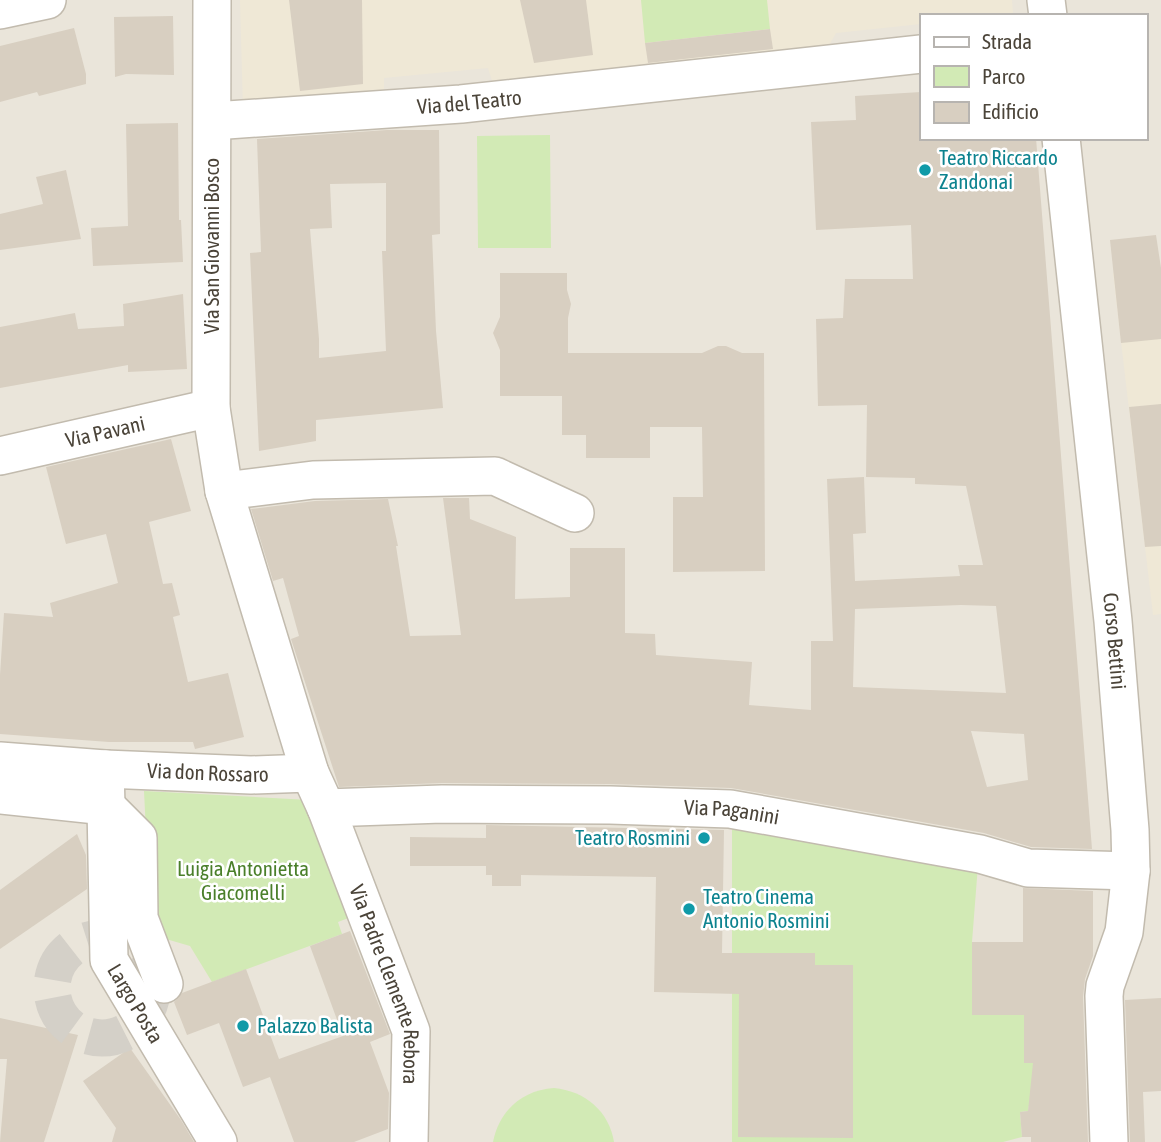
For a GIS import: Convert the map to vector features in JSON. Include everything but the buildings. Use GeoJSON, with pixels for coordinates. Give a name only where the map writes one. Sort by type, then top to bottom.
{"type":"FeatureCollection","features":[{"type":"Feature","properties":{"kind":"street"},"geometry":{"type":"LineString","coordinates":[[0,10],[47,0]]}},
{"type":"Feature","properties":{"kind":"street","name":"Via San Giovanni Bosco"},"geometry":{"type":"LineString","coordinates":[[212,0],[211,408],[224,491],[310,773],[331,821]]}},
{"type":"Feature","properties":{"kind":"street","name":"Via del Teatro"},"geometry":{"type":"LineString","coordinates":[[213,121],[461,104],[920,54]]}},
{"type":"Feature","properties":{"kind":"street","name":"Corso Bettini"},"geometry":{"type":"LineString","coordinates":[[1061,140],[1113,621],[1131,871],[1124,932],[1104,996],[1108,1142]]}},
{"type":"Feature","properties":{"kind":"street","name":"Via Pavani"},"geometry":{"type":"LineString","coordinates":[[0,456],[211,408]]}},
{"type":"Feature","properties":{"kind":"street"},"geometry":{"type":"LineString","coordinates":[[224,491],[313,480],[495,476],[575,513]]}},
{"type":"Feature","properties":{"kind":"street","name":"Via don Rossaro"},"geometry":{"type":"LineString","coordinates":[[0,761],[105,769],[251,775],[310,773]]}},
{"type":"Feature","properties":{"kind":"street","name":"Largo Posta"},"geometry":{"type":"LineString","coordinates":[[105,769],[109,961],[218,1142]]}},
{"type":"Feature","properties":{"kind":"street"},"geometry":{"type":"LineString","coordinates":[[0,795],[106,806],[138,838],[139,918],[164,984]]}},
{"type":"Feature","properties":{"kind":"street","name":"Via Paganini"},"geometry":{"type":"LineString","coordinates":[[331,821],[442,804],[730,809],[980,854],[1028,868],[1131,871]]}},
{"type":"Feature","properties":{"kind":"street","name":"Via Padre Clemente Rebora"},"geometry":{"type":"LineString","coordinates":[[331,821],[411,1031],[409,1142]]}},
{"type":"Feature","properties":{"kind":"shaded area"},"geometry":{"type":"Polygon","coordinates":[[[0,0],[1161,0],[1161,1142],[0,1142],[0,0]]]}},
{"type":"Feature","properties":{"kind":"shaded area"},"geometry":{"type":"Polygon","coordinates":[[[240,0],[1012,0],[1013,14],[920,14],[920,24],[836,33],[828,47],[494,87],[488,68],[384,78],[384,97],[243,110],[240,0]]]}},
{"type":"Feature","properties":{"kind":"shaded area"},"geometry":{"type":"Polygon","coordinates":[[[1161,268],[1161,614],[1153,615],[1113,273],[1161,268]]]}},
{"type":"Feature","properties":{"kind":"green space"},"geometry":{"type":"Polygon","coordinates":[[[641,0],[767,0],[770,29],[645,43],[641,0]]]}},
{"type":"Feature","properties":{"kind":"green space"},"geometry":{"type":"Polygon","coordinates":[[[550,135],[551,248],[478,248],[477,136],[550,135]]]}},
{"type":"Feature","properties":{"kind":"green space","name":"Luigia Antonietta Giacomelli"},"geometry":{"type":"Polygon","coordinates":[[[144,791],[309,800],[351,917],[338,922],[342,934],[212,982],[190,946],[166,939],[150,914],[144,791]]]}},
{"type":"Feature","properties":{"kind":"green space"},"geometry":{"type":"Polygon","coordinates":[[[732,825],[978,865],[972,942],[972,1015],[1024,1015],[1024,1062],[1036,1063],[1028,1111],[1020,1112],[1022,1137],[1003,1142],[732,1142],[732,825]]]}},
{"type":"Feature","properties":{"kind":"green space"},"geometry":{"type":"Polygon","coordinates":[[[554,1088],[576,1093],[594,1104],[607,1121],[614,1142],[493,1142],[501,1121],[514,1104],[532,1093],[554,1088]]]}},
{"type":"Feature","properties":{"kind":"tunnel"},"geometry":{"type":"LineString","coordinates":[[102,938],[121,941],[138,952],[149,969],[152,988],[149,1007],[138,1024],[121,1035],[102,1038],[83,1035],[66,1024],[55,1007],[52,988],[55,969],[66,952],[83,941],[102,938]]}},
{"type":"Feature","properties":{"kind":"place","name":"Teatro Riccardo Zandonai"},"geometry":{"type":"Point","coordinates":[925,170]}},
{"type":"Feature","properties":{"kind":"place","name":"Teatro Rosmini"},"geometry":{"type":"Point","coordinates":[704,838]}},
{"type":"Feature","properties":{"kind":"place","name":"Teatro Cinema Antonio Rosmini"},"geometry":{"type":"Point","coordinates":[689,909]}},
{"type":"Feature","properties":{"kind":"place","name":"Palazzo Balista"},"geometry":{"type":"Point","coordinates":[243,1026]}}]}
